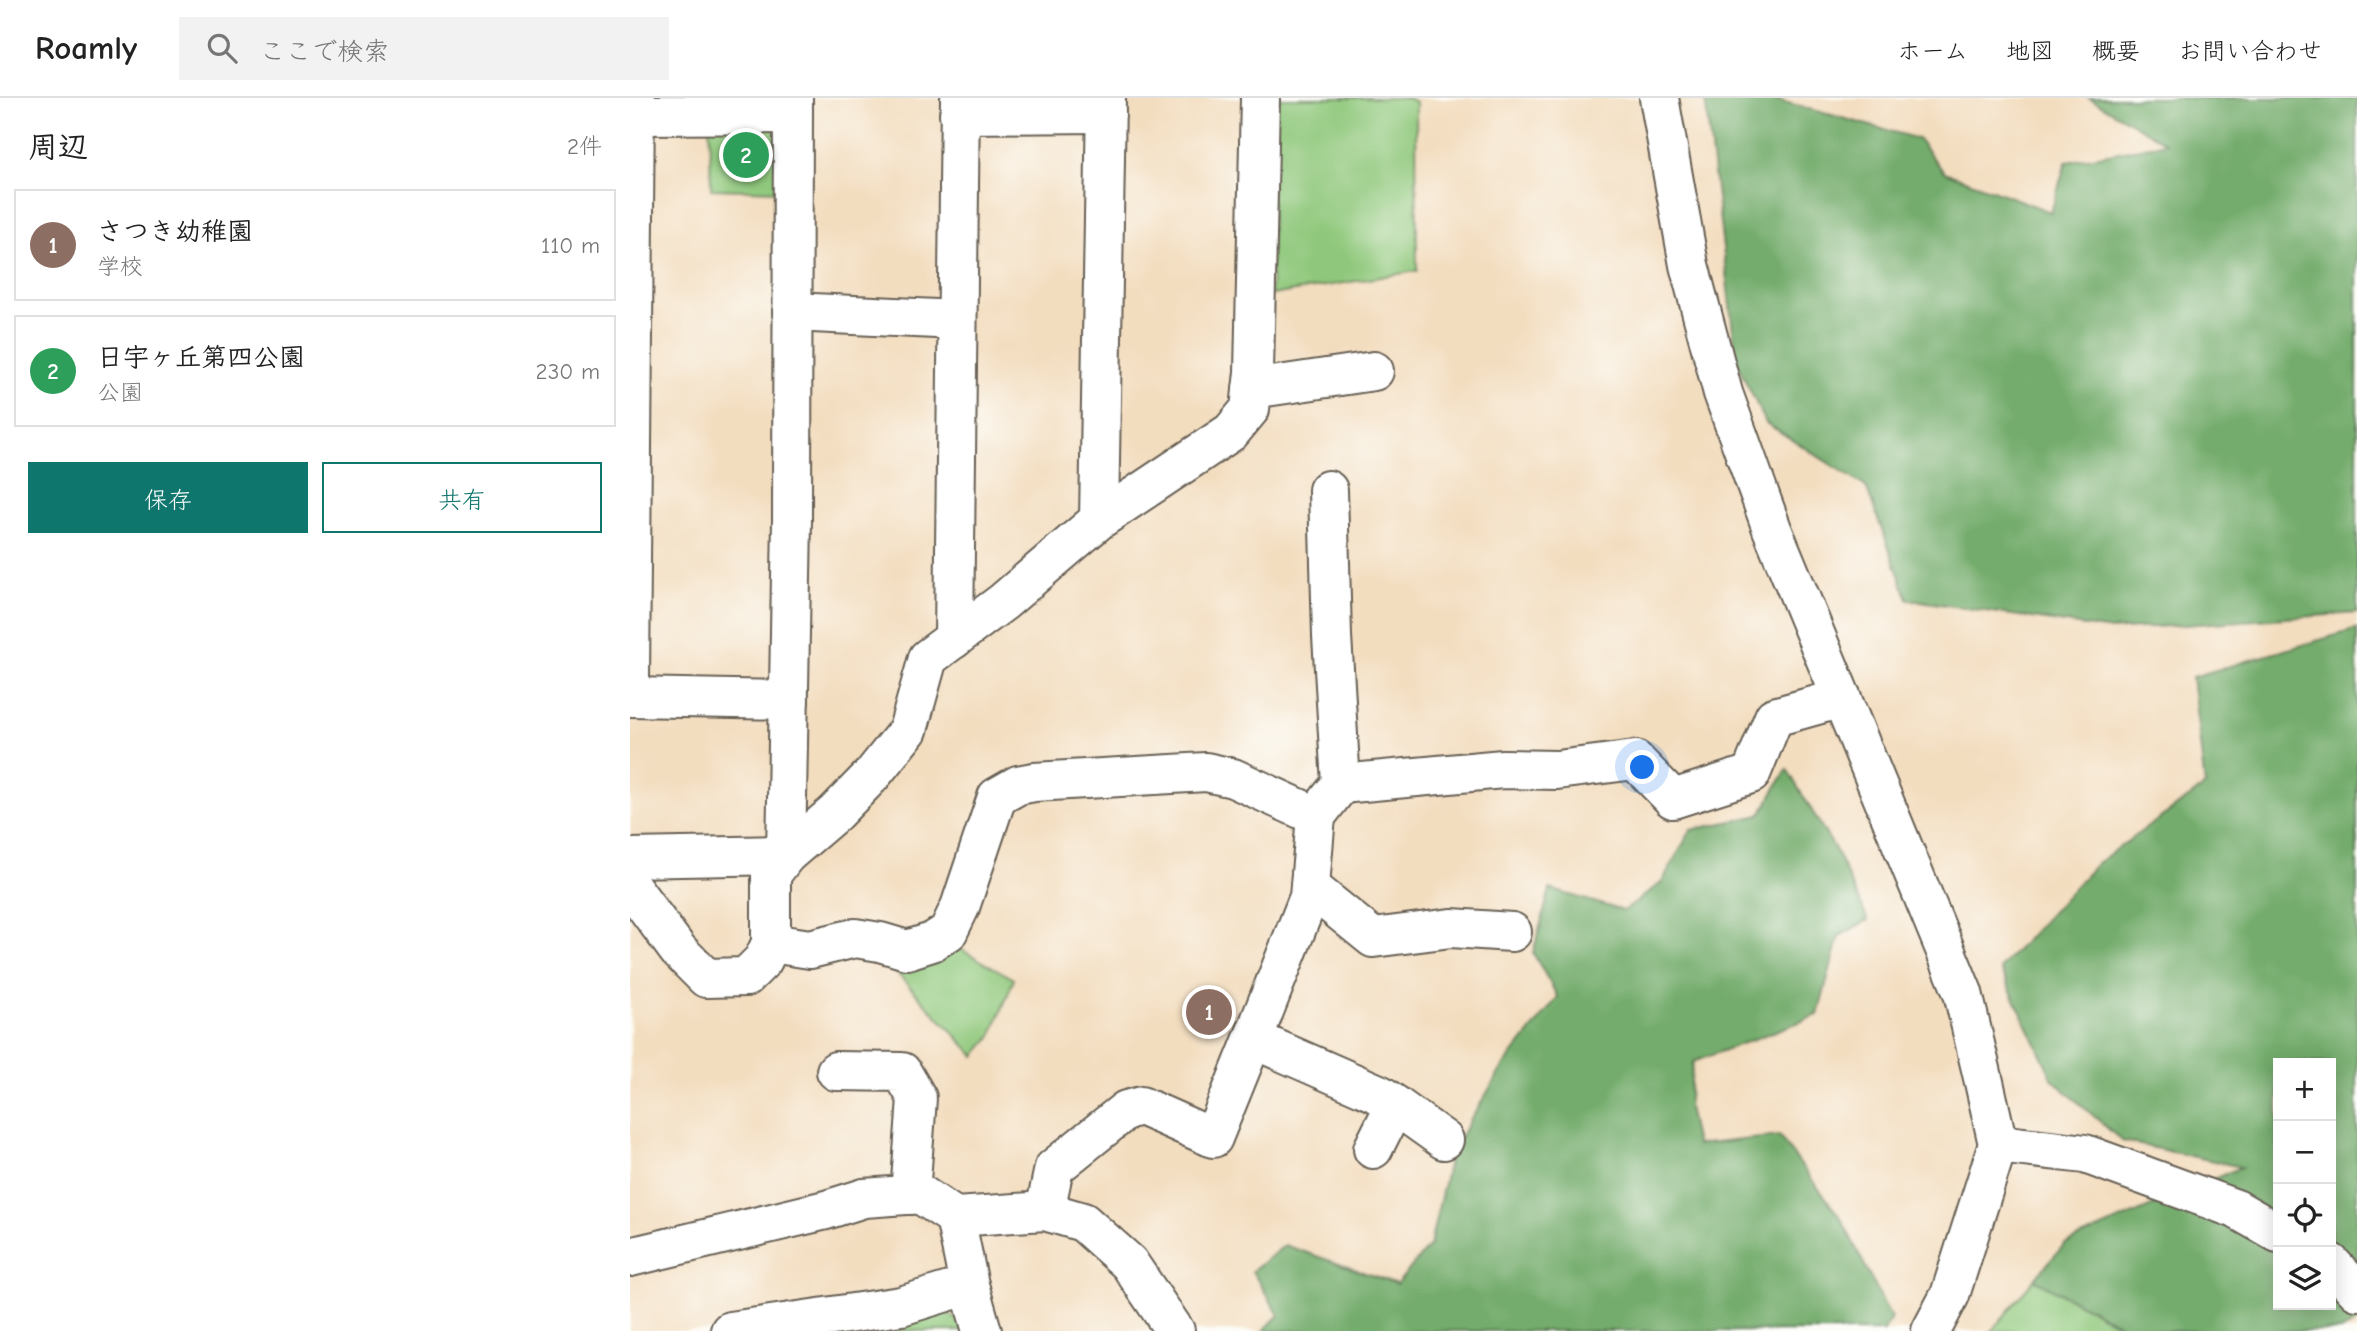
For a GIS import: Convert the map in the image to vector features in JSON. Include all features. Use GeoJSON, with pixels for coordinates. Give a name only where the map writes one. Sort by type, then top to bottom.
{"type":"FeatureCollection","features":[{"type":"Feature","properties":{"kind":"street"},"geometry":{"type":"LineString","coordinates":[[630,885],[678,950],[706,978],[746,976],[762,960],[771,943],[771,875],[786,856],[835,813],[872,775],[908,730],[928,658],[1041,570],[1099,520],[1231,432],[1250,409],[1260,98]]}},
{"type":"Feature","properties":{"kind":"street"},"geometry":{"type":"LineString","coordinates":[[1659,98],[1689,265],[1723,393],[1772,529],[1963,993],[1998,1144],[1950,1295],[1931,1331]]}},
{"type":"Feature","properties":{"kind":"street"},"geometry":{"type":"LineString","coordinates":[[630,680],[635,106],[793,106],[792,520],[786,856]]}},
{"type":"Feature","properties":{"kind":"street"},"geometry":{"type":"LineString","coordinates":[[954,639],[959,106],[1106,106],[1099,520]]}},
{"type":"Feature","properties":{"kind":"street"},"geometry":{"type":"LineString","coordinates":[[792,312],[957,320]]}},
{"type":"Feature","properties":{"kind":"street"},"geometry":{"type":"LineString","coordinates":[[1252,389],[1374,371]]}},
{"type":"Feature","properties":{"kind":"street"},"geometry":{"type":"LineString","coordinates":[[1045,1211],[1054,1168],[1126,1110],[1141,1106],[1213,1138],[1310,897],[1315,816],[1341,784],[1332,636],[1328,490]]}},
{"type":"Feature","properties":{"kind":"street"},"geometry":{"type":"LineString","coordinates":[[630,697],[789,700]]}},
{"type":"Feature","properties":{"kind":"street"},"geometry":{"type":"LineString","coordinates":[[1341,784],[1503,769],[1556,770],[1635,760],[1673,799],[1751,774],[1774,717],[1842,698]]}},
{"type":"Feature","properties":{"kind":"street"},"geometry":{"type":"LineString","coordinates":[[771,943],[810,949],[855,938],[907,950],[932,942],[948,932],[960,907],[997,797],[1018,785],[1206,772],[1233,778],[1315,816]]}},
{"type":"Feature","properties":{"kind":"street"},"geometry":{"type":"LineString","coordinates":[[630,858],[786,856]]}},
{"type":"Feature","properties":{"kind":"street"},"geometry":{"type":"LineString","coordinates":[[1310,887],[1373,938],[1451,928],[1511,932]]}},
{"type":"Feature","properties":{"kind":"street"},"geometry":{"type":"LineString","coordinates":[[1253,1039],[1381,1096],[1444,1140]]}},
{"type":"Feature","properties":{"kind":"street"},"geometry":{"type":"LineString","coordinates":[[836,1072],[902,1072],[917,1098],[910,1195]]}},
{"type":"Feature","properties":{"kind":"street"},"geometry":{"type":"LineString","coordinates":[[1373,1149],[1395,1105]]}},
{"type":"Feature","properties":{"kind":"street"},"geometry":{"type":"LineString","coordinates":[[1998,1144],[2085,1154],[2236,1209],[2273,1230]]}},
{"type":"Feature","properties":{"kind":"street"},"geometry":{"type":"LineString","coordinates":[[630,1257],[826,1210],[864,1198],[920,1195],[955,1217],[1045,1211],[1083,1222],[1129,1263],[1175,1331]]}},
{"type":"Feature","properties":{"kind":"street"},"geometry":{"type":"LineString","coordinates":[[955,1217],[982,1331]]}},
{"type":"Feature","properties":{"kind":"street"},"geometry":{"type":"LineString","coordinates":[[2336,1269],[2357,1291]]}},
{"type":"Feature","properties":{"kind":"street"},"geometry":{"type":"LineString","coordinates":[[730,1331],[865,1321],[901,1306],[969,1285]]}},
{"type":"Feature","properties":{"kind":"green space"},"geometry":{"type":"Polygon","coordinates":[[[1273,98],[1408,98],[1416,102],[1417,271],[1271,295],[1273,98]]]}},
{"type":"Feature","properties":{"kind":"green space"},"geometry":{"type":"Polygon","coordinates":[[[1705,98],[1770,98],[1918,139],[1944,172],[2051,212],[2066,162],[2166,143],[2089,98],[2357,98],[2357,613],[2111,630],[1908,599],[1866,487],[1766,423],[1737,364],[1705,98]]]}},
{"type":"Feature","properties":{"kind":"green space"},"geometry":{"type":"Polygon","coordinates":[[[709,119],[783,121],[782,191],[711,189],[709,119]]]}},
{"type":"Feature","properties":{"kind":"green space"},"geometry":{"type":"Polygon","coordinates":[[[2357,629],[2357,1322],[2341,1331],[2131,1331],[2034,1279],[2065,1244],[2241,1167],[2122,1141],[2053,1080],[2000,968],[2096,864],[2205,786],[2192,677],[2357,629]]]}},
{"type":"Feature","properties":{"kind":"green space"},"geometry":{"type":"Polygon","coordinates":[[[1787,769],[1836,851],[1868,920],[1839,936],[1818,1015],[1693,1062],[1688,1107],[1696,1145],[1779,1136],[1841,1218],[1891,1318],[1884,1331],[1263,1331],[1279,1315],[1252,1271],[1285,1245],[1397,1284],[1430,1245],[1451,1152],[1504,1065],[1558,997],[1533,953],[1550,889],[1624,911],[1662,882],[1691,830],[1760,815],[1787,769]]]}},
{"type":"Feature","properties":{"kind":"green space"},"geometry":{"type":"Polygon","coordinates":[[[948,942],[1014,979],[991,1037],[975,1056],[893,969],[948,942]]]}},
{"type":"Feature","properties":{"kind":"green space"},"geometry":{"type":"Polygon","coordinates":[[[2034,1279],[2131,1331],[1992,1331],[2034,1279]]]}},
{"type":"Feature","properties":{"kind":"green space"},"geometry":{"type":"Polygon","coordinates":[[[945,1311],[963,1324],[965,1331],[881,1331],[888,1316],[945,1311]]]}},
{"type":"Feature","properties":{"kind":"place","name":"日宇ヶ丘第四公園"},"geometry":{"type":"Point","coordinates":[746,155]}},
{"type":"Feature","properties":{"kind":"place","name":"さつき幼稚園"},"geometry":{"type":"Point","coordinates":[1209,1012]}}]}
